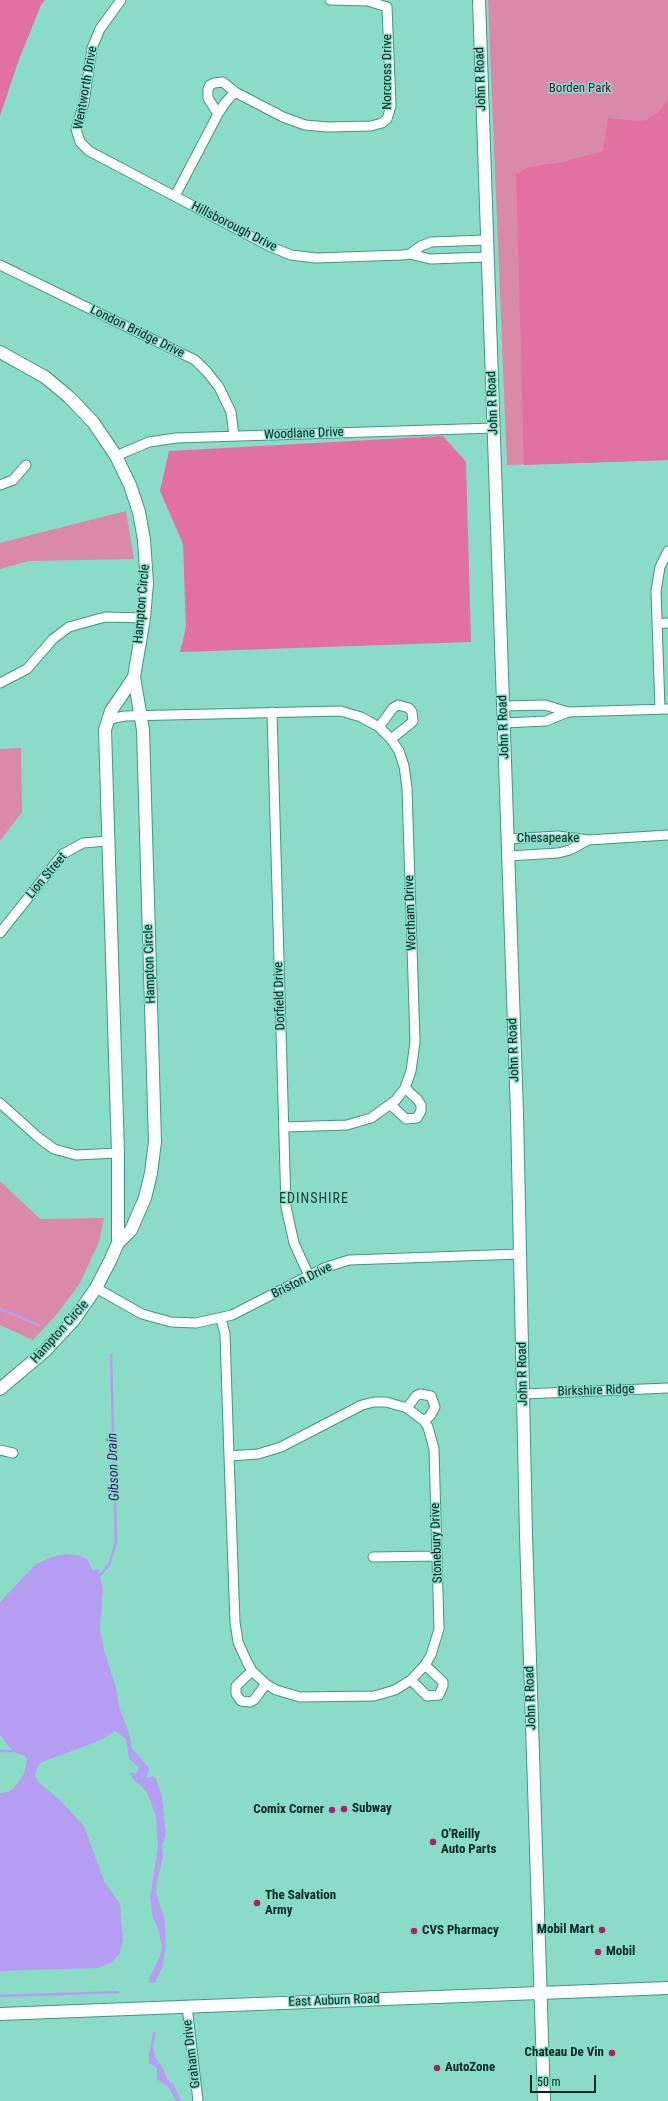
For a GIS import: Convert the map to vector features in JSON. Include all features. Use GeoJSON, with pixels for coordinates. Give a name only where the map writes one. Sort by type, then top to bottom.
{"type":"FeatureCollection","features":[{"type":"Feature","properties":{"kind":"main road","name":"John R Road"},"geometry":{"type":"LineString","coordinates":[[479,0],[486,240],[504,706],[544,2101]]}},
{"type":"Feature","properties":{"kind":"main road","name":"Hampton Circle"},"geometry":{"type":"LineString","coordinates":[[0,352],[32,368],[69,396],[93,422],[116,456],[130,485],[142,528],[147,583],[144,618],[134,677],[141,717],[155,1142],[151,1173],[145,1198],[131,1230],[118,1243],[96,1288],[74,1321],[46,1351],[23,1372],[0,1389]]}},
{"type":"Feature","properties":{"kind":"main road","name":"Hampton Circle"},"geometry":{"type":"LineString","coordinates":[[118,1243],[118,1154],[107,841],[105,730],[111,711],[134,677]]}},
{"type":"Feature","properties":{"kind":"main road","name":"East Auburn Road"},"geometry":{"type":"LineString","coordinates":[[0,2014],[668,1988]]}},
{"type":"Feature","properties":{"kind":"street","name":"Wentworth Drive"},"geometry":{"type":"LineString","coordinates":[[77,135],[76,129],[84,102],[94,44],[105,21],[121,0]]}},
{"type":"Feature","properties":{"kind":"street","name":"Norcross Drive"},"geometry":{"type":"LineString","coordinates":[[218,114],[208,98],[208,89],[214,83],[223,82],[235,92],[283,117],[305,125],[334,127],[371,126],[382,123],[387,119],[391,106],[388,4],[368,1],[330,0]]}},
{"type":"Feature","properties":{"kind":"street"},"geometry":{"type":"LineString","coordinates":[[175,196],[224,103],[235,92]]}},
{"type":"Feature","properties":{"kind":"street","name":"Hillsborough Drive"},"geometry":{"type":"LineString","coordinates":[[77,135],[80,142],[89,151],[269,246],[291,255],[316,258],[410,254],[430,259],[487,257]]}},
{"type":"Feature","properties":{"kind":"street","name":"Hillsborough Drive"},"geometry":{"type":"LineString","coordinates":[[410,254],[421,246],[431,242],[486,240]]}},
{"type":"Feature","properties":{"kind":"street","name":"London Bridge Drive"},"geometry":{"type":"LineString","coordinates":[[0,265],[195,360],[208,372],[221,390],[233,418],[234,436]]}},
{"type":"Feature","properties":{"kind":"street","name":"Woodlane Drive"},"geometry":{"type":"LineString","coordinates":[[116,456],[137,446],[161,439],[494,428]]}},
{"type":"Feature","properties":{"kind":"street"},"geometry":{"type":"LineString","coordinates":[[0,485],[13,480],[26,465]]}},
{"type":"Feature","properties":{"kind":"street"},"geometry":{"type":"LineString","coordinates":[[504,706],[545,705],[568,712],[664,709],[657,624],[657,578],[668,551]]}},
{"type":"Feature","properties":{"kind":"street"},"geometry":{"type":"LineString","coordinates":[[0,683],[27,669],[52,639],[69,627],[105,617],[144,618]]}},
{"type":"Feature","properties":{"kind":"street"},"geometry":{"type":"LineString","coordinates":[[657,624],[668,623]]}},
{"type":"Feature","properties":{"kind":"street"},"geometry":{"type":"LineString","coordinates":[[380,727],[393,708],[398,705],[408,708],[412,712],[413,721],[391,739]]}},
{"type":"Feature","properties":{"kind":"street","name":"Wortham Drive"},"geometry":{"type":"LineString","coordinates":[[108,719],[125,716],[141,717],[340,711],[361,717],[380,727],[391,739],[404,766],[408,795],[415,1049],[413,1064],[405,1088],[390,1105],[371,1118],[355,1124],[284,1127]]}},
{"type":"Feature","properties":{"kind":"street","name":"Dorfield Drive"},"geometry":{"type":"LineString","coordinates":[[272,712],[288,1219],[294,1243],[309,1276]]}},
{"type":"Feature","properties":{"kind":"street"},"geometry":{"type":"LineString","coordinates":[[504,723],[546,721],[568,712]]}},
{"type":"Feature","properties":{"kind":"street","name":"Chesapeake"},"geometry":{"type":"LineString","coordinates":[[508,839],[558,836],[588,840],[668,836]]}},
{"type":"Feature","properties":{"kind":"street","name":"Chesapeake"},"geometry":{"type":"LineString","coordinates":[[508,856],[558,853],[570,850],[588,840]]}},
{"type":"Feature","properties":{"kind":"street","name":"Lion Street"},"geometry":{"type":"LineString","coordinates":[[0,933],[64,854],[83,843],[107,841]]}},
{"type":"Feature","properties":{"kind":"street"},"geometry":{"type":"LineString","coordinates":[[390,1105],[406,1119],[413,1120],[420,1115],[421,1105],[418,1100],[405,1088]]}},
{"type":"Feature","properties":{"kind":"street"},"geometry":{"type":"LineString","coordinates":[[0,1103],[38,1138],[54,1149],[76,1155],[118,1154]]}},
{"type":"Feature","properties":{"kind":"street","name":"Briston Drive"},"geometry":{"type":"LineString","coordinates":[[96,1288],[142,1314],[171,1322],[196,1323],[221,1319],[245,1309],[337,1263],[362,1259],[520,1254]]}},
{"type":"Feature","properties":{"kind":"street","name":"Stonebury Drive"},"geometry":{"type":"LineString","coordinates":[[221,1319],[224,1334],[236,1632],[242,1653],[252,1671],[266,1684],[276,1690],[300,1697],[366,1697],[395,1690],[411,1680],[425,1665],[435,1647],[439,1628],[434,1449],[428,1427],[424,1421]]}},
{"type":"Feature","properties":{"kind":"street","name":"Birkshire Ridge"},"geometry":{"type":"LineString","coordinates":[[523,1394],[668,1388]]}},
{"type":"Feature","properties":{"kind":"street"},"geometry":{"type":"LineString","coordinates":[[229,1456],[253,1454],[281,1447],[362,1405],[374,1402],[386,1402],[407,1408],[424,1421],[430,1416],[435,1407],[431,1396],[420,1394],[416,1396],[407,1408]]}},
{"type":"Feature","properties":{"kind":"street"},"geometry":{"type":"LineString","coordinates":[[0,1450],[13,1453]]}},
{"type":"Feature","properties":{"kind":"street"},"geometry":{"type":"LineString","coordinates":[[373,1557],[437,1556]]}},
{"type":"Feature","properties":{"kind":"street"},"geometry":{"type":"LineString","coordinates":[[411,1680],[427,1696],[439,1694],[444,1686],[443,1682],[425,1665]]}},
{"type":"Feature","properties":{"kind":"street"},"geometry":{"type":"LineString","coordinates":[[252,1671],[236,1686],[236,1694],[241,1701],[250,1702],[254,1700],[266,1684]]}},
{"type":"Feature","properties":{"kind":"street","name":"Graham Drive"},"geometry":{"type":"LineString","coordinates":[[187,2006],[198,2101]]}},
{"type":"Feature","properties":{"kind":"green space","name":"Borden Park"},"geometry":{"type":"Polygon","coordinates":[[[488,0],[668,0],[668,460],[507,465],[488,0]]]}},
{"type":"Feature","properties":{"kind":"green space"},"geometry":{"type":"Polygon","coordinates":[[[126,511],[134,559],[29,561],[0,569],[0,543],[126,511]]]}},
{"type":"Feature","properties":{"kind":"green space"},"geometry":{"type":"Polygon","coordinates":[[[21,748],[22,812],[0,841],[0,749],[21,748]]]}},
{"type":"Feature","properties":{"kind":"green space"},"geometry":{"type":"Polygon","coordinates":[[[0,1181],[40,1219],[104,1218],[99,1242],[80,1283],[58,1313],[33,1340],[0,1325],[0,1181]]]}},
{"type":"Feature","properties":{"kind":"shaded area"},"geometry":{"type":"Polygon","coordinates":[[[0,0],[45,0],[41,5],[18,62],[0,116],[0,0]]]}},
{"type":"Feature","properties":{"kind":"shaded area","name":"Borden Park"},"geometry":{"type":"Polygon","coordinates":[[[668,99],[668,460],[524,465],[516,174],[529,167],[563,162],[603,151],[608,118],[637,121],[646,120],[659,112],[668,99]]]}},
{"type":"Feature","properties":{"kind":"shaded area"},"geometry":{"type":"Polygon","coordinates":[[[443,436],[466,462],[471,642],[180,652],[186,627],[183,544],[160,491],[169,451],[443,436]]]}},
{"type":"Feature","properties":{"kind":"shaded area"},"geometry":{"type":"Polygon","coordinates":[[[65,1554],[78,1555],[88,1560],[92,1570],[98,1569],[103,1589],[100,1629],[104,1650],[117,1691],[119,1707],[129,1733],[132,1748],[149,1768],[147,1778],[153,1776],[156,1778],[162,1797],[166,1835],[162,1845],[163,1857],[156,1893],[165,1921],[166,1944],[163,1965],[155,1983],[150,1983],[149,1979],[160,1956],[162,1947],[158,1928],[153,1918],[150,1898],[158,1847],[156,1816],[147,1792],[132,1778],[130,1772],[136,1774],[139,1768],[129,1759],[126,1739],[115,1731],[101,1740],[42,1762],[38,1765],[35,1775],[38,1782],[60,1800],[84,1826],[104,1881],[120,1904],[123,1940],[120,1953],[112,1962],[98,1968],[0,1971],[0,1793],[8,1792],[14,1788],[24,1774],[27,1759],[25,1756],[10,1748],[0,1735],[0,1602],[36,1564],[52,1557],[65,1554]]]}},
{"type":"Feature","properties":{"kind":"shaded area"},"geometry":{"type":"Polygon","coordinates":[[[153,2032],[156,2032],[153,2046],[155,2057],[163,2068],[167,2079],[174,2085],[181,2101],[176,2101],[169,2088],[157,2079],[157,2068],[149,2063],[153,2032]]]}},
{"type":"Feature","properties":{"kind":"waterway","name":"Gibson Drain"},"geometry":{"type":"LineString","coordinates":[[0,1309],[39,1325]]}},
{"type":"Feature","properties":{"kind":"waterway","name":"Gibson Drain"},"geometry":{"type":"LineString","coordinates":[[100,1575],[109,1565],[116,1542],[111,1355]]}},
{"type":"Feature","properties":{"kind":"waterway"},"geometry":{"type":"LineString","coordinates":[[0,1751],[15,1751]]}},
{"type":"Feature","properties":{"kind":"waterway"},"geometry":{"type":"LineString","coordinates":[[0,1996],[118,1992]]}},
{"type":"Feature","properties":{"kind":"place","name":"Subway"},"geometry":{"type":"Point","coordinates":[344,1809]}},
{"type":"Feature","properties":{"kind":"place","name":"Comix Corner"},"geometry":{"type":"Point","coordinates":[332,1810]}},
{"type":"Feature","properties":{"kind":"place","name":"O'Reilly Auto Parts"},"geometry":{"type":"Point","coordinates":[433,1842]}},
{"type":"Feature","properties":{"kind":"place","name":"The Salvation Army"},"geometry":{"type":"Point","coordinates":[257,1903]}},
{"type":"Feature","properties":{"kind":"place","name":"Mobil Mart"},"geometry":{"type":"Point","coordinates":[602,1930]}},
{"type":"Feature","properties":{"kind":"place","name":"CVS Pharmacy"},"geometry":{"type":"Point","coordinates":[414,1931]}},
{"type":"Feature","properties":{"kind":"place","name":"Mobil"},"geometry":{"type":"Point","coordinates":[598,1952]}},
{"type":"Feature","properties":{"kind":"place","name":"Chateau De Vin"},"geometry":{"type":"Point","coordinates":[612,2053]}},
{"type":"Feature","properties":{"kind":"place","name":"AutoZone"},"geometry":{"type":"Point","coordinates":[437,2068]}},
{"type":"Feature","properties":{"kind":"district","name":"EDINSHIRE"},"geometry":{"type":"Point","coordinates":[314,1199]}}]}
